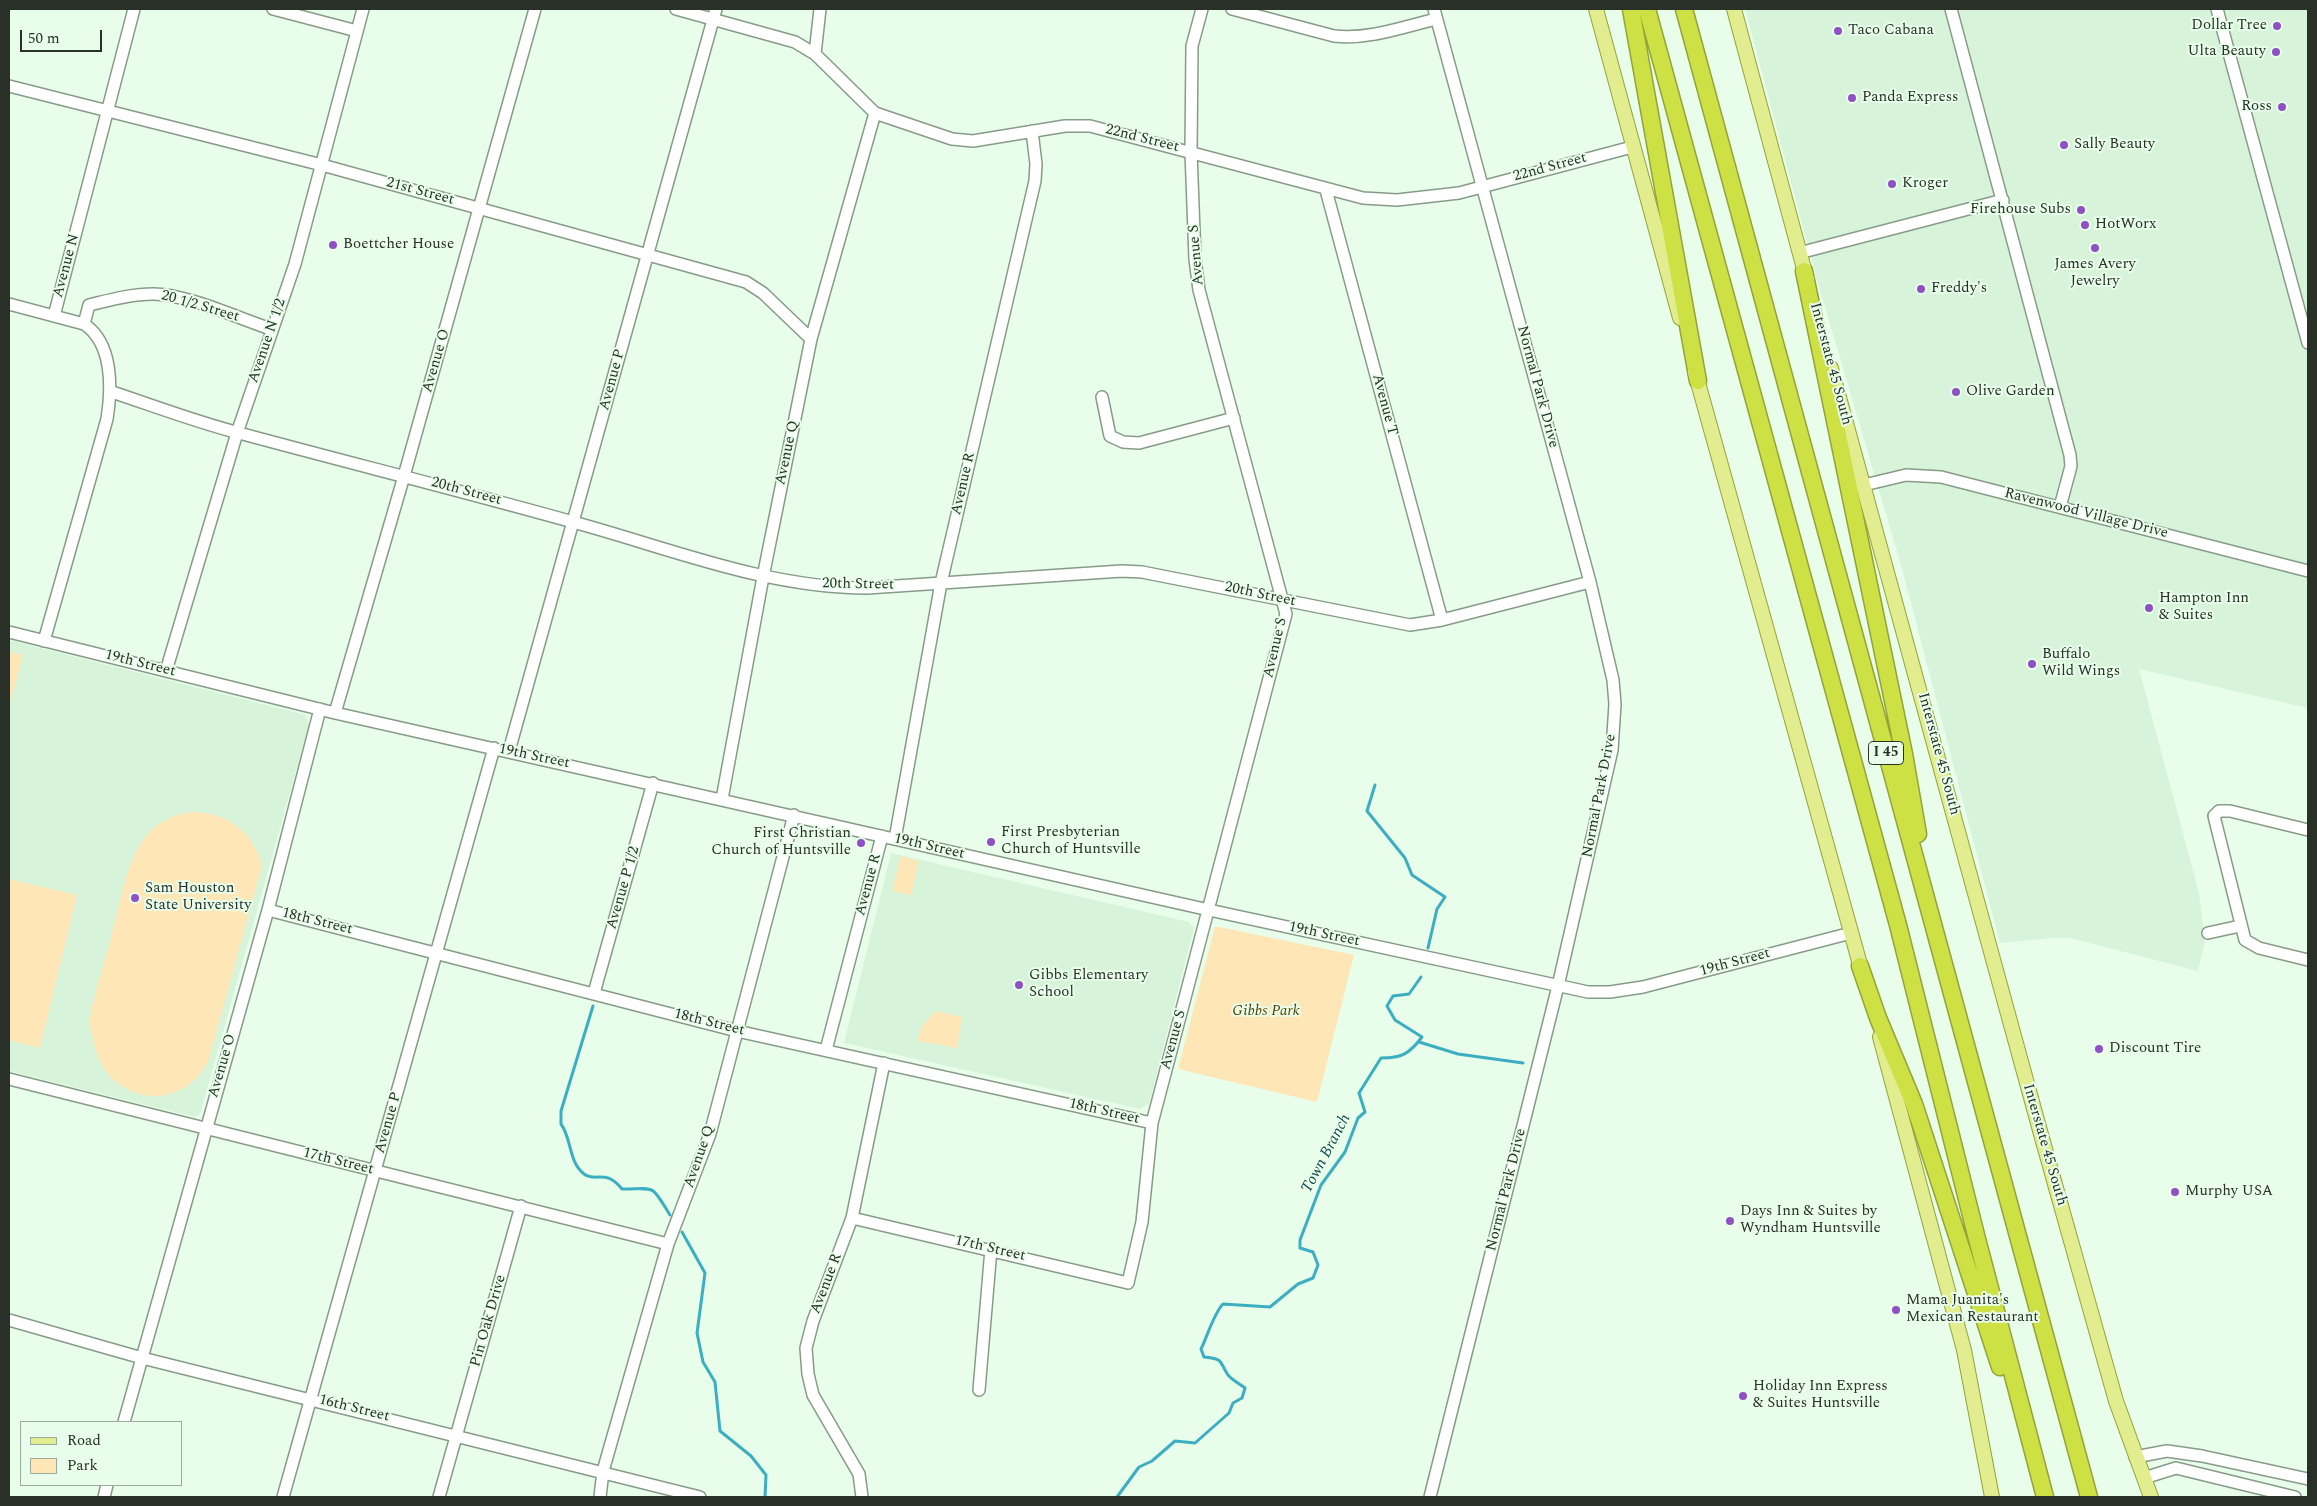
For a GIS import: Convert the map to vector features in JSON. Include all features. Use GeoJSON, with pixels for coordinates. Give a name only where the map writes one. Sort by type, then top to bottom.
{"type":"FeatureCollection","features":[{"type":"Feature","properties":{"kind":"highway"},"geometry":{"type":"LineString","coordinates":[[1631,9],[1698,381]]}},
{"type":"Feature","properties":{"kind":"highway","name":"I 45"},"geometry":{"type":"LineString","coordinates":[[1647,9],[1898,924],[1977,1239],[2045,1497]]}},
{"type":"Feature","properties":{"kind":"highway","name":"I 45"},"geometry":{"type":"LineString","coordinates":[[1684,9],[2089,1497]]}},
{"type":"Feature","properties":{"kind":"highway"},"geometry":{"type":"LineString","coordinates":[[1804,271],[1904,754],[1933,925]]}},
{"type":"Feature","properties":{"kind":"highway"},"geometry":{"type":"LineString","coordinates":[[1860,966],[1878,1018],[1914,1104],[1982,1308],[2040,1497]]}},
{"type":"Feature","properties":{"kind":"main road"},"geometry":{"type":"LineString","coordinates":[[1596,9],[1632,146],[1851,933],[1964,1350],[1992,1497]]}},
{"type":"Feature","properties":{"kind":"main road","name":"Interstate 45 South"},"geometry":{"type":"LineString","coordinates":[[1734,9],[1804,271],[1994,956],[2014,1039],[2116,1401],[2151,1497]]}},
{"type":"Feature","properties":{"kind":"street","name":"Avenue N"},"geometry":{"type":"LineString","coordinates":[[84,324],[54,316],[134,9]]}},
{"type":"Feature","properties":{"kind":"street"},"geometry":{"type":"LineString","coordinates":[[273,9],[357,31]]}},
{"type":"Feature","properties":{"kind":"street","name":"Avenue N 1/2"},"geometry":{"type":"LineString","coordinates":[[166,671],[237,433],[294,264],[363,9]]}},
{"type":"Feature","properties":{"kind":"street","name":"Avenue O"},"geometry":{"type":"LineString","coordinates":[[335,713],[404,476],[535,9]]}},
{"type":"Feature","properties":{"kind":"street","name":"22nd Street"},"geometry":{"type":"LineString","coordinates":[[676,9],[715,14],[795,42],[815,54],[875,113],[952,139],[973,141],[1065,126],[1090,126],[1326,190],[1363,198],[1397,200],[1431,198],[1632,146]]}},
{"type":"Feature","properties":{"kind":"street"},"geometry":{"type":"LineString","coordinates":[[815,54],[820,9]]}},
{"type":"Feature","properties":{"kind":"street","name":"Avenue S"},"geometry":{"type":"LineString","coordinates":[[1128,1283],[1142,1222],[1152,1123],[1286,614],[1200,290],[1195,259],[1191,152],[1192,46],[1202,9]]}},
{"type":"Feature","properties":{"kind":"street"},"geometry":{"type":"LineString","coordinates":[[1232,9],[1334,36],[1349,38],[1364,36],[1435,14]]}},
{"type":"Feature","properties":{"kind":"street"},"geometry":{"type":"LineString","coordinates":[[1951,9],[2070,455],[2072,466],[2060,507]]}},
{"type":"Feature","properties":{"kind":"street"},"geometry":{"type":"LineString","coordinates":[[2217,9],[2308,343]]}},
{"type":"Feature","properties":{"kind":"street","name":"Avenue P"},"geometry":{"type":"LineString","coordinates":[[509,751],[715,14]]}},
{"type":"Feature","properties":{"kind":"street","name":"Normal Park Drive"},"geometry":{"type":"LineString","coordinates":[[1430,1497],[1558,986],[1612,750],[1614,725],[1613,680],[1590,582],[1435,14]]}},
{"type":"Feature","properties":{"kind":"street","name":"21st Street"},"geometry":{"type":"LineString","coordinates":[[9,86],[322,165],[746,282],[762,293],[811,339]]}},
{"type":"Feature","properties":{"kind":"street","name":"Avenue Q"},"geometry":{"type":"LineString","coordinates":[[722,799],[763,577],[811,339],[875,113]]}},
{"type":"Feature","properties":{"kind":"street","name":"Avenue R"},"geometry":{"type":"LineString","coordinates":[[895,839],[941,583],[1035,181],[1036,164],[1032,131]]}},
{"type":"Feature","properties":{"kind":"street","name":"Avenue T"},"geometry":{"type":"LineString","coordinates":[[1326,190],[1442,620]]}},
{"type":"Feature","properties":{"kind":"street"},"geometry":{"type":"LineString","coordinates":[[1800,253],[2003,200]]}},
{"type":"Feature","properties":{"kind":"street","name":"20 1/2 Street"},"geometry":{"type":"LineString","coordinates":[[84,324],[89,305],[132,295],[155,294],[180,298],[271,329]]}},
{"type":"Feature","properties":{"kind":"street"},"geometry":{"type":"LineString","coordinates":[[9,304],[54,316]]}},
{"type":"Feature","properties":{"kind":"street"},"geometry":{"type":"LineString","coordinates":[[44,641],[107,419],[112,392],[108,367],[99,339],[94,330],[84,324]]}},
{"type":"Feature","properties":{"kind":"street","name":"20th Street"},"geometry":{"type":"LineString","coordinates":[[112,392],[237,433],[574,522],[763,577],[842,588],[1142,572],[1410,625],[1442,620],[1590,582]]}},
{"type":"Feature","properties":{"kind":"street"},"geometry":{"type":"LineString","coordinates":[[1102,397],[1110,436],[1123,442],[1139,443],[1234,418]]}},
{"type":"Feature","properties":{"kind":"street","name":"Ravenwood Village Drive"},"geometry":{"type":"LineString","coordinates":[[1864,485],[1906,474],[1924,474],[2308,570]]}},
{"type":"Feature","properties":{"kind":"street","name":"19th Street"},"geometry":{"type":"LineString","coordinates":[[9,632],[335,713],[653,783],[1209,910],[1588,992],[1629,990],[1851,933]]}},
{"type":"Feature","properties":{"kind":"street","name":"Avenue O"},"geometry":{"type":"LineString","coordinates":[[124,1421],[268,910],[320,709]]}},
{"type":"Feature","properties":{"kind":"street","name":"Avenue P"},"geometry":{"type":"LineString","coordinates":[[283,1497],[494,748]]}},
{"type":"Feature","properties":{"kind":"street","name":"Avenue P 1/2"},"geometry":{"type":"LineString","coordinates":[[594,993],[653,783]]}},
{"type":"Feature","properties":{"kind":"street"},"geometry":{"type":"LineString","coordinates":[[2308,830],[2230,811],[2216,813],[2213,821],[2245,940],[2251,945],[2308,960]]}},
{"type":"Feature","properties":{"kind":"street","name":"Avenue Q"},"geometry":{"type":"LineString","coordinates":[[600,1497],[603,1471],[668,1244],[710,1134],[794,815]]}},
{"type":"Feature","properties":{"kind":"street","name":"Avenue R"},"geometry":{"type":"LineString","coordinates":[[826,1050],[882,836]]}},
{"type":"Feature","properties":{"kind":"street","name":"18th Street"},"geometry":{"type":"LineString","coordinates":[[268,910],[737,1031],[1152,1123]]}},
{"type":"Feature","properties":{"kind":"street"},"geometry":{"type":"LineString","coordinates":[[2208,933],[2240,926]]}},
{"type":"Feature","properties":{"kind":"street","name":"Avenue R"},"geometry":{"type":"LineString","coordinates":[[862,1497],[859,1474],[813,1395],[808,1374],[806,1348],[813,1321],[852,1218],[884,1063]]}},
{"type":"Feature","properties":{"kind":"street","name":"17th Street"},"geometry":{"type":"LineString","coordinates":[[9,1079],[668,1244]]}},
{"type":"Feature","properties":{"kind":"street","name":"Pin Oak Drive"},"geometry":{"type":"LineString","coordinates":[[440,1497],[521,1206]]}},
{"type":"Feature","properties":{"kind":"street","name":"17th Street"},"geometry":{"type":"LineString","coordinates":[[852,1218],[991,1249],[1128,1283]]}},
{"type":"Feature","properties":{"kind":"street"},"geometry":{"type":"LineString","coordinates":[[979,1390],[991,1249]]}},
{"type":"Feature","properties":{"kind":"street","name":"16th Street"},"geometry":{"type":"LineString","coordinates":[[9,1320],[142,1358],[311,1398],[700,1497]]}},
{"type":"Feature","properties":{"kind":"street"},"geometry":{"type":"LineString","coordinates":[[2135,1457],[2167,1451],[2202,1456],[2308,1479]]}},
{"type":"Feature","properties":{"kind":"street"},"geometry":{"type":"LineString","coordinates":[[2144,1478],[2176,1468],[2295,1497]]}},
{"type":"Feature","properties":{"kind":"shaded area"},"geometry":{"type":"Polygon","coordinates":[[[1745,9],[2308,9],[2308,708],[2139,669],[2199,893],[2205,941],[2198,971],[2070,938],[2000,943],[1901,565],[1817,280],[1745,9]]]}},
{"type":"Feature","properties":{"kind":"shaded area","name":"Sam Houston State University"},"geometry":{"type":"Polygon","coordinates":[[[9,640],[306,715],[309,725],[200,1114],[195,1117],[9,1071],[9,640]]]}},
{"type":"Feature","properties":{"kind":"shaded area","name":"Gibbs Elementary School"},"geometry":{"type":"Polygon","coordinates":[[[891,853],[1189,922],[1194,928],[1149,1104],[1140,1109],[844,1043],[891,853]]]}},
{"type":"Feature","properties":{"kind":"green space"},"geometry":{"type":"Polygon","coordinates":[[[9,652],[23,655],[9,706],[9,652]]]}},
{"type":"Feature","properties":{"kind":"green space"},"geometry":{"type":"Polygon","coordinates":[[[192,812],[217,816],[237,826],[253,843],[262,866],[208,1062],[194,1081],[181,1090],[157,1096],[134,1093],[115,1082],[102,1064],[97,1054],[91,1030],[91,1013],[126,879],[139,846],[146,836],[161,823],[173,817],[192,812]]]}},
{"type":"Feature","properties":{"kind":"green space"},"geometry":{"type":"Polygon","coordinates":[[[901,856],[919,861],[911,895],[892,891],[901,856]]]}},
{"type":"Feature","properties":{"kind":"green space"},"geometry":{"type":"Polygon","coordinates":[[[9,879],[77,895],[40,1048],[9,1040],[9,879]]]}},
{"type":"Feature","properties":{"kind":"green space","name":"Gibbs Park"},"geometry":{"type":"Polygon","coordinates":[[[1215,926],[1354,955],[1317,1102],[1178,1069],[1215,926]]]}},
{"type":"Feature","properties":{"kind":"green space"},"geometry":{"type":"Polygon","coordinates":[[[936,1011],[962,1017],[957,1048],[917,1041],[922,1026],[936,1011]]]}},
{"type":"Feature","properties":{"kind":"waterway","name":"Town Branch"},"geometry":{"type":"LineString","coordinates":[[1375,785],[1367,811],[1405,858],[1412,875],[1445,897],[1437,909],[1428,948]]}},
{"type":"Feature","properties":{"kind":"waterway","name":"Town Branch"},"geometry":{"type":"LineString","coordinates":[[1117,1497],[1139,1467],[1152,1461],[1175,1441],[1195,1443],[1229,1413],[1233,1403],[1242,1398],[1245,1388],[1230,1377],[1218,1360],[1204,1357],[1201,1349],[1223,1304],[1270,1307],[1298,1284],[1313,1278],[1318,1265],[1313,1252],[1300,1248],[1300,1240],[1321,1185],[1345,1152],[1358,1118],[1365,1112],[1359,1093],[1381,1058],[1404,1054],[1422,1037],[1395,1020],[1387,1006],[1393,996],[1409,994],[1421,977]]}},
{"type":"Feature","properties":{"kind":"waterway"},"geometry":{"type":"LineString","coordinates":[[593,1006],[561,1111],[561,1124],[567,1136],[575,1163],[584,1174],[593,1177],[606,1177],[622,1189],[652,1190],[659,1197],[670,1215]]}},
{"type":"Feature","properties":{"kind":"waterway"},"geometry":{"type":"LineString","coordinates":[[1419,1042],[1458,1054],[1523,1063]]}},
{"type":"Feature","properties":{"kind":"waterway"},"geometry":{"type":"LineString","coordinates":[[682,1232],[705,1273],[697,1333],[703,1362],[715,1382],[720,1431],[751,1456],[766,1475],[765,1497]]}},
{"type":"Feature","properties":{"kind":"place","name":"Dollar Tree"},"geometry":{"type":"Point","coordinates":[2277,26]}},
{"type":"Feature","properties":{"kind":"place","name":"Taco Cabana"},"geometry":{"type":"Point","coordinates":[1838,31]}},
{"type":"Feature","properties":{"kind":"place","name":"Ulta Beauty"},"geometry":{"type":"Point","coordinates":[2276,52]}},
{"type":"Feature","properties":{"kind":"place","name":"Panda Express"},"geometry":{"type":"Point","coordinates":[1852,98]}},
{"type":"Feature","properties":{"kind":"place","name":"Ross"},"geometry":{"type":"Point","coordinates":[2282,107]}},
{"type":"Feature","properties":{"kind":"place","name":"Sally Beauty"},"geometry":{"type":"Point","coordinates":[2064,145]}},
{"type":"Feature","properties":{"kind":"place","name":"Kroger"},"geometry":{"type":"Point","coordinates":[1892,184]}},
{"type":"Feature","properties":{"kind":"place","name":"Firehouse Subs"},"geometry":{"type":"Point","coordinates":[2081,210]}},
{"type":"Feature","properties":{"kind":"place","name":"HotWorx"},"geometry":{"type":"Point","coordinates":[2085,225]}},
{"type":"Feature","properties":{"kind":"place","name":"Boettcher House"},"geometry":{"type":"Point","coordinates":[333,245]}},
{"type":"Feature","properties":{"kind":"place","name":"James Avery Jewelry"},"geometry":{"type":"Point","coordinates":[2095,248]}},
{"type":"Feature","properties":{"kind":"place","name":"Freddy's"},"geometry":{"type":"Point","coordinates":[1921,289]}},
{"type":"Feature","properties":{"kind":"place","name":"Olive Garden"},"geometry":{"type":"Point","coordinates":[1956,392]}},
{"type":"Feature","properties":{"kind":"place","name":"Hampton Inn & Suites"},"geometry":{"type":"Point","coordinates":[2149,608]}},
{"type":"Feature","properties":{"kind":"place","name":"Buffalo Wild Wings"},"geometry":{"type":"Point","coordinates":[2032,664]}},
{"type":"Feature","properties":{"kind":"place","name":"First Presbyterian Church of Huntsville"},"geometry":{"type":"Point","coordinates":[991,842]}},
{"type":"Feature","properties":{"kind":"place","name":"First Christian Church of Huntsville"},"geometry":{"type":"Point","coordinates":[861,843]}},
{"type":"Feature","properties":{"kind":"place","name":"Sam Houston State University"},"geometry":{"type":"Point","coordinates":[135,898]}},
{"type":"Feature","properties":{"kind":"place","name":"Gibbs Elementary School"},"geometry":{"type":"Point","coordinates":[1019,985]}},
{"type":"Feature","properties":{"kind":"place","name":"Discount Tire"},"geometry":{"type":"Point","coordinates":[2099,1049]}},
{"type":"Feature","properties":{"kind":"place","name":"Murphy USA"},"geometry":{"type":"Point","coordinates":[2175,1192]}},
{"type":"Feature","properties":{"kind":"place","name":"Days Inn & Suites by Wyndham Huntsville"},"geometry":{"type":"Point","coordinates":[1730,1221]}},
{"type":"Feature","properties":{"kind":"place","name":"Mama Juanita's Mexican Restaurant"},"geometry":{"type":"Point","coordinates":[1896,1310]}},
{"type":"Feature","properties":{"kind":"place","name":"Holiday Inn Express & Suites Huntsville"},"geometry":{"type":"Point","coordinates":[1743,1396]}}]}
